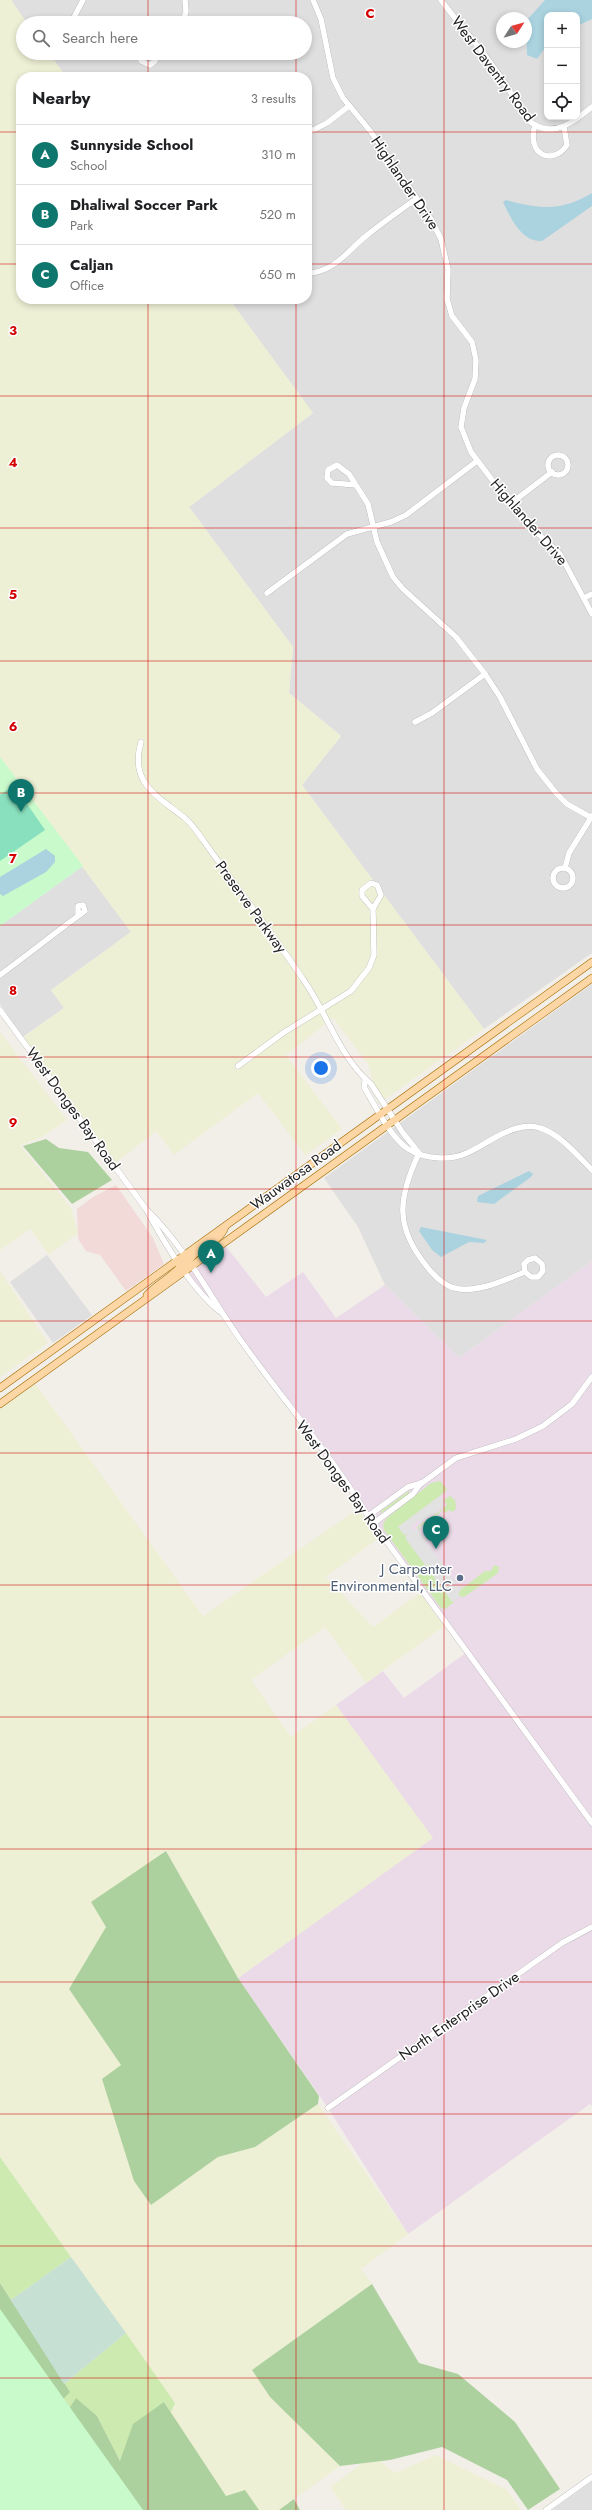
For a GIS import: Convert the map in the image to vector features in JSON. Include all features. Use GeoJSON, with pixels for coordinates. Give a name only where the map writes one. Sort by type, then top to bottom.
{"type":"FeatureCollection","features":[{"type":"Feature","properties":{"kind":"main road","name":"Wauwatosa Road"},"geometry":{"type":"LineString","coordinates":[[189,1260],[225,1226],[592,962]]}},
{"type":"Feature","properties":{"kind":"main road","name":"Wauwatosa Road"},"geometry":{"type":"LineString","coordinates":[[0,1388],[388,1126],[592,978]]}},
{"type":"Feature","properties":{"kind":"main road"},"geometry":{"type":"LineString","coordinates":[[182,1265],[189,1260]]}},
{"type":"Feature","properties":{"kind":"main road","name":"Wauwatosa Road"},"geometry":{"type":"LineString","coordinates":[[0,1404],[140,1304],[182,1265]]}},
{"type":"Feature","properties":{"kind":"street"},"geometry":{"type":"LineString","coordinates":[[75,16],[83,0]]}},
{"type":"Feature","properties":{"kind":"street"},"geometry":{"type":"LineString","coordinates":[[185,0],[185,16]]}},
{"type":"Feature","properties":{"kind":"street","name":"Highlander Drive"},"geometry":{"type":"LineString","coordinates":[[313,0],[321,19],[333,78],[349,106],[371,132],[431,219],[441,239],[448,269],[447,299],[452,316],[472,342],[476,360],[475,379],[464,408],[461,428],[471,452],[521,518],[560,554],[592,614]]}},
{"type":"Feature","properties":{"kind":"street","name":"West Daventry Road"},"geometry":{"type":"LineString","coordinates":[[441,0],[492,64],[524,115],[535,125],[550,128],[564,127]]}},
{"type":"Feature","properties":{"kind":"street"},"geometry":{"type":"LineString","coordinates":[[141,60],[150,65],[156,60]]}},
{"type":"Feature","properties":{"kind":"street"},"geometry":{"type":"LineString","coordinates":[[312,130],[327,123],[349,106]]}},
{"type":"Feature","properties":{"kind":"street"},"geometry":{"type":"LineString","coordinates":[[535,125],[532,141],[536,149],[542,154],[551,156],[559,153],[567,144],[564,127],[592,107]]}},
{"type":"Feature","properties":{"kind":"street"},"geometry":{"type":"LineString","coordinates":[[312,272],[332,266],[348,255],[365,237],[416,199]]}},
{"type":"Feature","properties":{"kind":"street"},"geometry":{"type":"LineString","coordinates":[[267,593],[347,534],[374,525],[392,522],[406,515],[477,461]]}},
{"type":"Feature","properties":{"kind":"street"},"geometry":{"type":"LineString","coordinates":[[356,485],[332,483],[327,478],[328,470],[334,465],[340,466],[349,474],[356,485],[368,504],[379,548],[393,577],[403,589],[456,637],[485,674],[500,697],[537,769],[567,804],[592,817],[569,853],[565,868]]}},
{"type":"Feature","properties":{"kind":"street"},"geometry":{"type":"LineString","coordinates":[[510,504],[552,472]]}},
{"type":"Feature","properties":{"kind":"street"},"geometry":{"type":"LineString","coordinates":[[584,598],[592,594]]}},
{"type":"Feature","properties":{"kind":"street"},"geometry":{"type":"LineString","coordinates":[[415,722],[432,713],[485,674]]}},
{"type":"Feature","properties":{"kind":"street","name":"Preserve Parkway"},"geometry":{"type":"LineString","coordinates":[[141,742],[137,757],[140,776],[150,791],[188,820],[200,835],[305,982],[349,1058],[365,1081],[371,1084],[419,1153]]}},
{"type":"Feature","properties":{"kind":"street"},"geometry":{"type":"LineString","coordinates":[[238,1066],[283,1033],[351,991],[369,968],[374,955],[373,909]]}},
{"type":"Feature","properties":{"kind":"street"},"geometry":{"type":"LineString","coordinates":[[0,975],[64,928],[78,914]]}},
{"type":"Feature","properties":{"kind":"street","name":"West Donges Bay Road"},"geometry":{"type":"LineString","coordinates":[[0,1010],[146,1209],[182,1265],[208,1300],[222,1314]]}},
{"type":"Feature","properties":{"kind":"street","name":"Preserve Parkway"},"geometry":{"type":"LineString","coordinates":[[365,1081],[364,1087],[388,1126],[404,1146],[419,1153],[437,1158],[455,1157],[466,1153],[507,1131],[531,1126],[548,1131],[558,1138],[592,1170]]}},
{"type":"Feature","properties":{"kind":"street"},"geometry":{"type":"LineString","coordinates":[[419,1153],[406,1179],[401,1204],[403,1220],[411,1246],[433,1274],[444,1284],[458,1289],[471,1289],[481,1288],[525,1272]]}},
{"type":"Feature","properties":{"kind":"street","name":"West Donges Bay Road"},"geometry":{"type":"LineString","coordinates":[[146,1209],[189,1260],[222,1314],[294,1414],[353,1491],[368,1516],[592,1824]]}},
{"type":"Feature","properties":{"kind":"street"},"geometry":{"type":"LineString","coordinates":[[368,1516],[408,1487],[422,1482],[463,1455],[516,1439],[544,1426],[572,1404],[592,1377]]}},
{"type":"Feature","properties":{"kind":"street"},"geometry":{"type":"LineString","coordinates":[[374,1523],[413,1494],[422,1482]]}},
{"type":"Feature","properties":{"kind":"street","name":"North Enterprise Drive"},"geometry":{"type":"LineString","coordinates":[[328,2108],[562,1943],[592,1927]]}},
{"type":"Feature","properties":{"kind":"street"},"geometry":{"type":"LineString","coordinates":[[546,2510],[592,2477]]}},
{"type":"Feature","properties":{"kind":"shaded area"},"geometry":{"type":"Polygon","coordinates":[[[11,0],[592,0],[592,953],[484,1029],[302,785],[341,736],[289,693],[293,647],[189,507],[313,413],[233,304],[312,304],[312,72],[62,72],[54,60],[312,60],[312,16],[22,16],[11,0]]]}},
{"type":"Feature","properties":{"kind":"shaded area"},"geometry":{"type":"Polygon","coordinates":[[[83,866],[131,932],[51,990],[64,1008],[23,1037],[0,1004],[0,926],[83,866]]]}},
{"type":"Feature","properties":{"kind":"shaded area"},"geometry":{"type":"Polygon","coordinates":[[[592,984],[592,1261],[459,1358],[385,1285],[358,1227],[324,1178],[592,984]]]}},
{"type":"Feature","properties":{"kind":"shaded area"},"geometry":{"type":"Polygon","coordinates":[[[116,1185],[153,1238],[164,1264],[126,1291],[100,1255],[86,1251],[78,1239],[77,1209],[93,1197],[116,1185]]]}},
{"type":"Feature","properties":{"kind":"shaded area"},"geometry":{"type":"Polygon","coordinates":[[[224,1244],[266,1297],[303,1272],[336,1318],[385,1285],[459,1358],[592,1261],[592,2106],[590,2104],[408,2234],[328,2108],[238,1978],[432,1838],[336,1705],[383,1671],[404,1698],[467,1652],[222,1314],[186,1271],[224,1244]]]}},
{"type":"Feature","properties":{"kind":"shaded area"},"geometry":{"type":"Polygon","coordinates":[[[47,1255],[92,1315],[53,1343],[10,1282],[47,1255]]]}},
{"type":"Feature","properties":{"kind":"shaded area"},"geometry":{"type":"Polygon","coordinates":[[[440,1496],[446,1504],[421,1522],[417,1520],[411,1527],[413,1531],[417,1529],[427,1543],[424,1546],[428,1544],[449,1573],[446,1576],[450,1575],[461,1590],[458,1592],[460,1596],[452,1602],[429,1569],[432,1567],[430,1564],[426,1566],[405,1538],[408,1534],[404,1535],[398,1527],[440,1496]]]}},
{"type":"Feature","properties":{"kind":"shaded area"},"geometry":{"type":"Polygon","coordinates":[[[592,2481],[592,2510],[552,2510],[592,2481]]]}},
{"type":"Feature","properties":{"kind":"green space"},"geometry":{"type":"Polygon","coordinates":[[[0,0],[11,0],[22,16],[16,16],[16,60],[54,60],[62,72],[16,72],[16,304],[233,304],[313,413],[189,507],[293,647],[289,693],[341,736],[302,785],[484,1029],[378,1104],[369,1065],[333,1018],[286,1055],[342,1129],[305,1155],[258,1093],[174,1155],[156,1131],[115,1163],[23,1037],[64,1008],[51,990],[131,932],[0,757],[0,0]]]}},
{"type":"Feature","properties":{"kind":"green space"},"geometry":{"type":"Polygon","coordinates":[[[0,757],[83,866],[0,926],[0,757]]]}},
{"type":"Feature","properties":{"kind":"green space"},"geometry":{"type":"Polygon","coordinates":[[[14,785],[45,830],[0,861],[0,795],[14,785]]]}},
{"type":"Feature","properties":{"kind":"green space"},"geometry":{"type":"Polygon","coordinates":[[[0,1032],[67,1120],[42,1137],[20,1145],[71,1208],[78,1233],[49,1255],[30,1229],[0,1250],[0,1032]]]}},
{"type":"Feature","properties":{"kind":"green space"},"geometry":{"type":"Polygon","coordinates":[[[46,1139],[59,1148],[88,1152],[112,1180],[72,1204],[23,1146],[46,1139]]]}},
{"type":"Feature","properties":{"kind":"green space"},"geometry":{"type":"Polygon","coordinates":[[[0,1271],[48,1343],[0,1377],[0,1271]]]}},
{"type":"Feature","properties":{"kind":"green space"},"geometry":{"type":"Polygon","coordinates":[[[35,1383],[203,1616],[358,1509],[380,1537],[326,1577],[373,1627],[420,1593],[444,1626],[366,1683],[325,1627],[251,1680],[291,1737],[336,1705],[433,1838],[238,1978],[166,1851],[106,1927],[69,1989],[121,2065],[151,2205],[218,2157],[255,2147],[318,2104],[408,2234],[361,2269],[372,2284],[252,2370],[270,2397],[340,2466],[279,2510],[224,2510],[163,2423],[175,2403],[0,2157],[0,1409],[35,1383]]]}},
{"type":"Feature","properties":{"kind":"green space"},"geometry":{"type":"Polygon","coordinates":[[[440,1481],[447,1489],[445,1492],[398,1527],[407,1533],[406,1538],[426,1566],[430,1564],[432,1567],[429,1570],[452,1601],[455,1601],[445,1609],[441,1608],[384,1530],[383,1524],[387,1518],[431,1483],[440,1481]]]}},
{"type":"Feature","properties":{"kind":"green space"},"geometry":{"type":"Polygon","coordinates":[[[409,1491],[409,1494],[380,1514],[381,1511],[409,1491]]]}},
{"type":"Feature","properties":{"kind":"green space"},"geometry":{"type":"Polygon","coordinates":[[[450,1496],[455,1500],[456,1508],[453,1512],[449,1510],[445,1513],[442,1509],[447,1505],[444,1500],[450,1496]]]}},
{"type":"Feature","properties":{"kind":"green space"},"geometry":{"type":"Polygon","coordinates":[[[441,1510],[442,1511],[419,1527],[420,1532],[417,1527],[441,1510]]]}},
{"type":"Feature","properties":{"kind":"green space"},"geometry":{"type":"Polygon","coordinates":[[[494,1565],[499,1567],[498,1573],[464,1597],[460,1596],[458,1593],[462,1589],[460,1584],[463,1588],[485,1571],[491,1571],[494,1565]]]}},
{"type":"Feature","properties":{"kind":"green space"},"geometry":{"type":"Polygon","coordinates":[[[166,1851],[238,1978],[319,2096],[318,2104],[255,2147],[218,2157],[151,2205],[134,2181],[102,2079],[121,2065],[69,1989],[106,1927],[91,1902],[166,1851]]]}},
{"type":"Feature","properties":{"kind":"green space"},"geometry":{"type":"Polygon","coordinates":[[[0,2157],[71,2257],[11,2300],[0,2283],[0,2157]]]}},
{"type":"Feature","properties":{"kind":"green space"},"geometry":{"type":"Polygon","coordinates":[[[71,2257],[126,2333],[64,2384],[11,2300],[71,2257]]]}},
{"type":"Feature","properties":{"kind":"green space"},"geometry":{"type":"Polygon","coordinates":[[[0,2283],[70,2392],[18,2446],[0,2444],[0,2283]]]}},
{"type":"Feature","properties":{"kind":"green space"},"geometry":{"type":"Polygon","coordinates":[[[372,2284],[419,2363],[458,2374],[515,2422],[560,2489],[528,2510],[507,2480],[442,2447],[390,2460],[340,2466],[270,2397],[252,2370],[372,2284]]]}},
{"type":"Feature","properties":{"kind":"green space"},"geometry":{"type":"Polygon","coordinates":[[[0,2309],[143,2510],[0,2510],[0,2309]]]}},
{"type":"Feature","properties":{"kind":"green space"},"geometry":{"type":"Polygon","coordinates":[[[126,2333],[175,2403],[171,2412],[164,2402],[120,2461],[97,2416],[59,2424],[0,2510],[0,2444],[69,2392],[64,2384],[126,2333]]]}},
{"type":"Feature","properties":{"kind":"green space"},"geometry":{"type":"Polygon","coordinates":[[[76,2398],[97,2416],[120,2461],[133,2424],[164,2402],[226,2496],[245,2490],[259,2510],[105,2510],[59,2424],[76,2398]]]}},
{"type":"Feature","properties":{"kind":"green space"},"geometry":{"type":"Polygon","coordinates":[[[436,2455],[507,2490],[521,2510],[346,2510],[330,2487],[363,2463],[380,2461],[395,2473],[436,2455]]]}},
{"type":"Feature","properties":{"kind":"green space"},"geometry":{"type":"Polygon","coordinates":[[[294,2499],[300,2510],[279,2510],[294,2499]]]}},
{"type":"Feature","properties":{"kind":"water"},"geometry":{"type":"Polygon","coordinates":[[[545,0],[592,0],[592,19],[580,25],[580,12],[544,12],[544,49],[537,59],[527,55],[527,48],[532,48],[532,14],[545,0]]]}},
{"type":"Feature","properties":{"kind":"water"},"geometry":{"type":"Polygon","coordinates":[[[592,193],[592,206],[542,241],[535,241],[528,238],[518,228],[509,215],[503,202],[506,200],[540,207],[560,206],[581,199],[592,193]]]}},
{"type":"Feature","properties":{"kind":"water"},"geometry":{"type":"Polygon","coordinates":[[[46,849],[55,856],[55,862],[46,872],[3,896],[0,894],[0,877],[46,849]]]}},
{"type":"Feature","properties":{"kind":"water"},"geometry":{"type":"Polygon","coordinates":[[[529,1171],[533,1174],[531,1177],[494,1204],[477,1202],[478,1196],[529,1171]]]}},
{"type":"Feature","properties":{"kind":"water"},"geometry":{"type":"Polygon","coordinates":[[[421,1227],[487,1240],[484,1243],[469,1242],[441,1257],[432,1250],[419,1231],[421,1227]]]}},
{"type":"Feature","properties":{"kind":"place","name":"Dhaliwal Soccer Park"},"geometry":{"type":"Point","coordinates":[21,812]}},
{"type":"Feature","properties":{"kind":"place","name":"Sunnyside School"},"geometry":{"type":"Point","coordinates":[211,1273]}},
{"type":"Feature","properties":{"kind":"place","name":"Caljan"},"geometry":{"type":"Point","coordinates":[436,1549]}},
{"type":"Feature","properties":{"kind":"place","name":"J Carpenter Environmental, LLC"},"geometry":{"type":"Point","coordinates":[460,1578]}}]}
